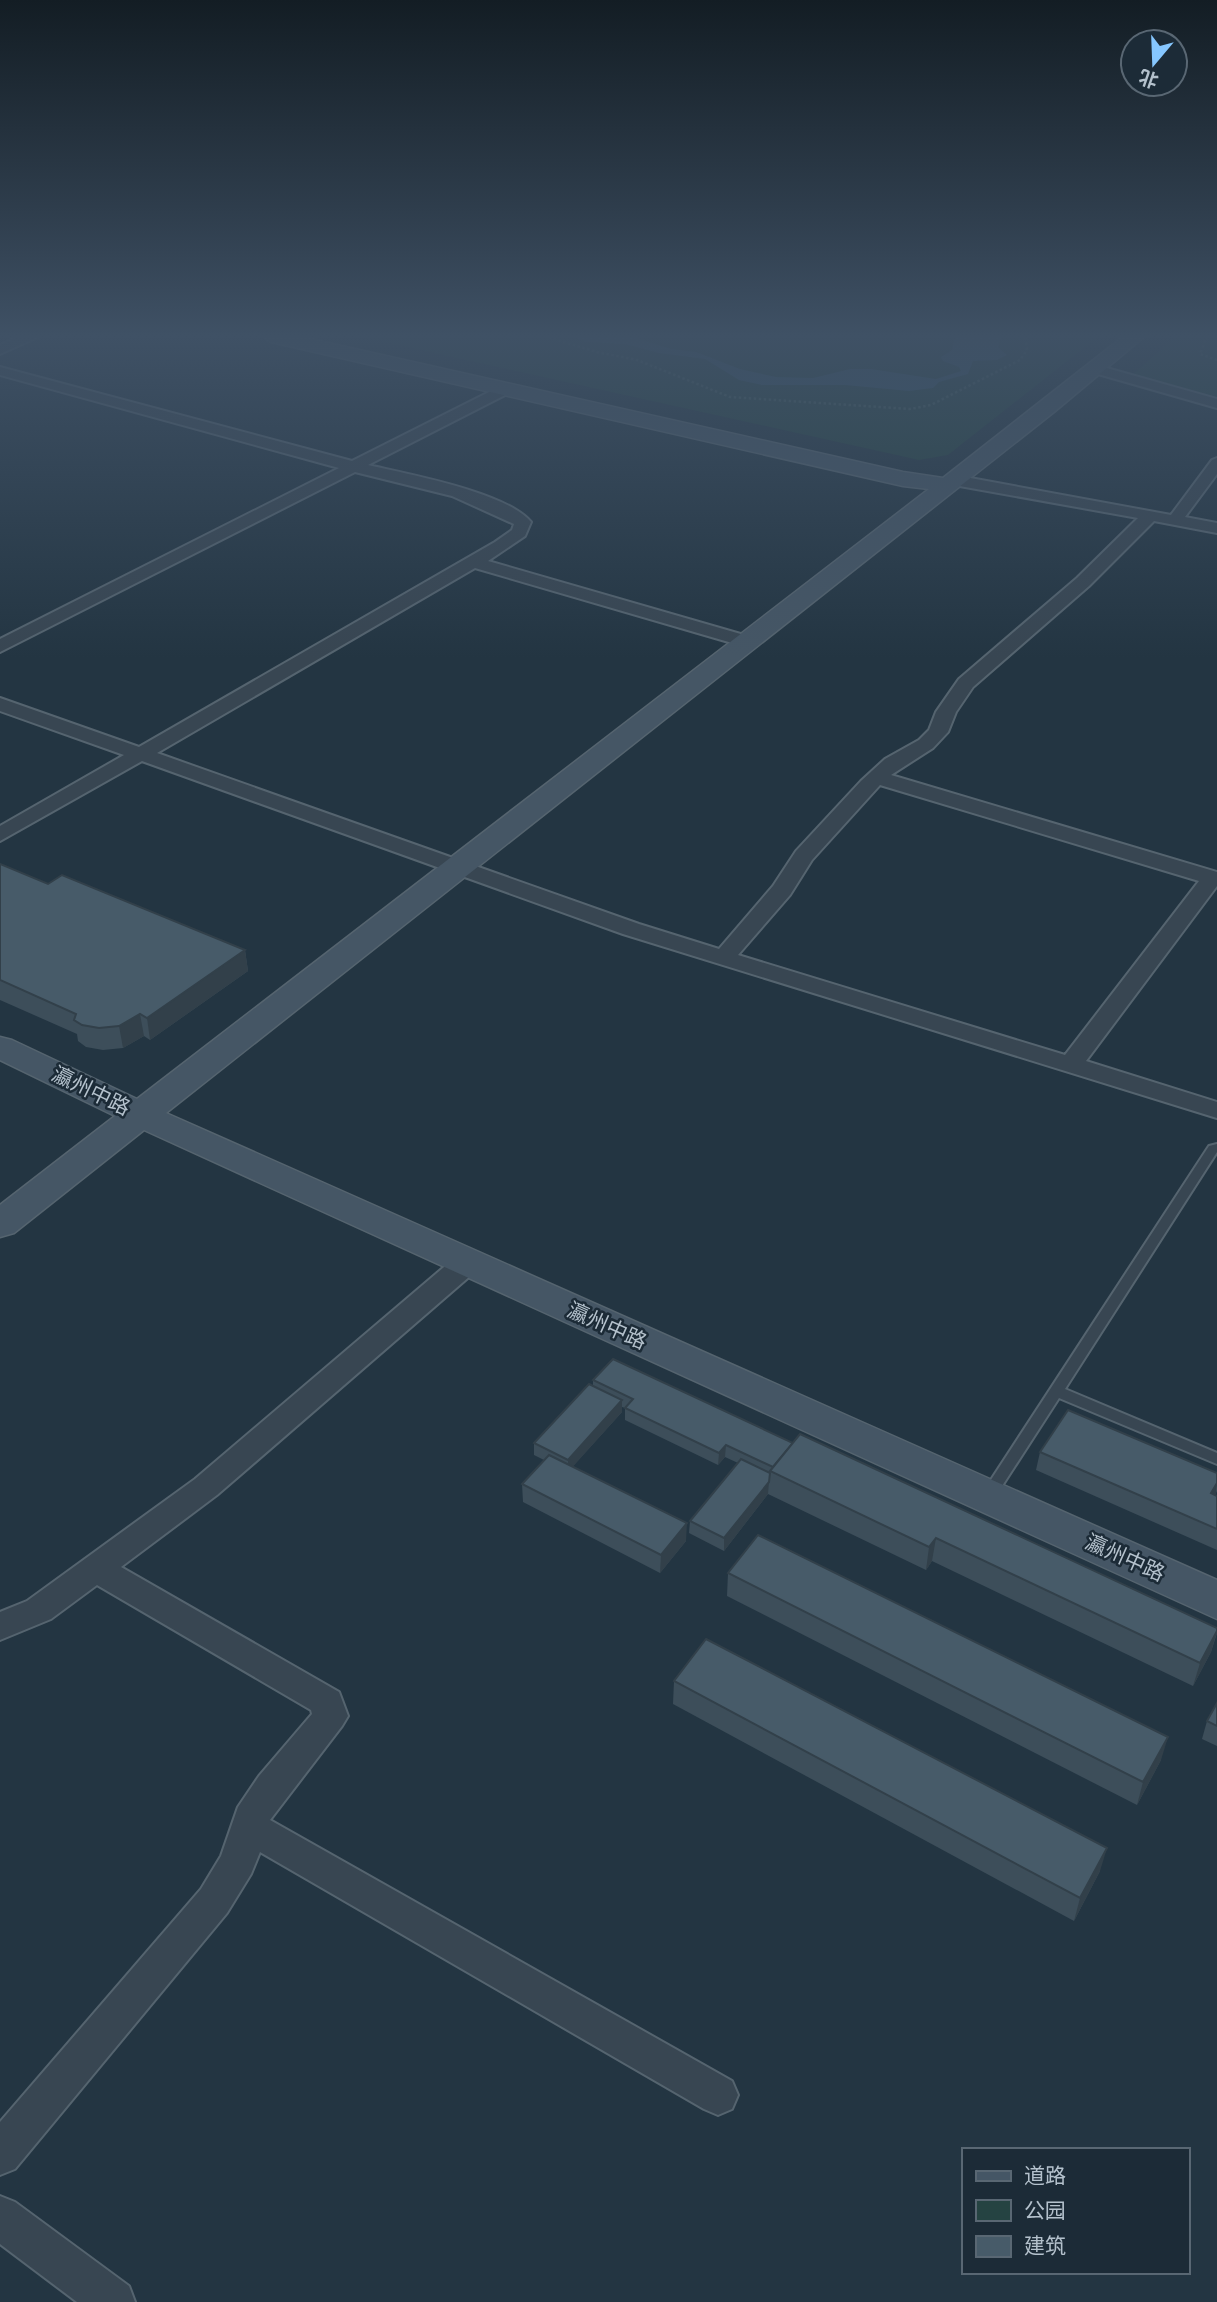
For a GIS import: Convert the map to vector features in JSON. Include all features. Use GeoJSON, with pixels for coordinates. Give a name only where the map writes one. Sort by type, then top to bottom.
{"type":"FeatureCollection","features":[{"type":"Feature","properties":{"kind":"street"},"geometry":{"type":"LineString","coordinates":[[0,835],[474,562],[519,532],[523,522],[470,495],[353,467],[270,443]]}},
{"type":"Feature","properties":{"kind":"street"},"geometry":{"type":"LineString","coordinates":[[0,646],[399,443]]}},
{"type":"Feature","properties":{"kind":"street"},"geometry":{"type":"LineString","coordinates":[[746,443],[903,479],[951,483],[1217,528]]}},
{"type":"Feature","properties":{"kind":"street"},"geometry":{"type":"LineString","coordinates":[[785,443],[951,483]]}},
{"type":"Feature","properties":{"kind":"street"},"geometry":{"type":"LineString","coordinates":[[0,1224],[1001,443]]}},
{"type":"Feature","properties":{"kind":"street"},"geometry":{"type":"LineString","coordinates":[[1175,520],[1217,463]]}},
{"type":"Feature","properties":{"kind":"street"},"geometry":{"type":"LineString","coordinates":[[723,958],[782,890],[804,856],[876,777],[938,733],[946,712],[966,683],[1083,582],[1150,516]]}},
{"type":"Feature","properties":{"kind":"street"},"geometry":{"type":"LineString","coordinates":[[474,562],[745,641]]}},
{"type":"Feature","properties":{"kind":"street"},"geometry":{"type":"LineString","coordinates":[[0,704],[631,929],[1217,1110]]}},
{"type":"Feature","properties":{"kind":"street"},"geometry":{"type":"LineString","coordinates":[[876,777],[1214,878],[1070,1065]]}},
{"type":"Feature","properties":{"kind":"street","name":"瀛州中路"},"geometry":{"type":"LineString","coordinates":[[0,1047],[141,1115],[1217,1600]]}},
{"type":"Feature","properties":{"kind":"street"},"geometry":{"type":"LineString","coordinates":[[0,1626],[39,1610],[206,1486],[467,1263]]}},
{"type":"Feature","properties":{"kind":"street"},"geometry":{"type":"LineString","coordinates":[[0,2154],[214,1901],[238,1862],[251,1818],[272,1787],[316,1737],[330,1716],[327,1702],[97,1569]]}},
{"type":"Feature","properties":{"kind":"street"},"geometry":{"type":"LineString","coordinates":[[249,1827],[718,2095]]}},
{"type":"Feature","properties":{"kind":"street"},"geometry":{"type":"LineString","coordinates":[[0,2217],[113,2302]]}},
{"type":"Feature","properties":{"kind":"lane"},"geometry":{"type":"LineString","coordinates":[[988,1497],[1213,1149],[1217,1148]]}},
{"type":"Feature","properties":{"kind":"lane"},"geometry":{"type":"LineString","coordinates":[[1057,1391],[1217,1459]]}},
{"type":"Feature","properties":{"kind":"green space"},"geometry":{"type":"Polygon","coordinates":[[[844,443],[963,443],[948,455],[919,460],[844,443]]]}},
{"type":"Feature","properties":{"kind":"building"},"geometry":{"type":"Polygon","coordinates":[[[0,864],[48,884],[62,875],[245,950],[147,1018],[140,1014],[119,1026],[99,1028],[82,1025],[74,1020],[76,1014],[0,980],[0,864]]]}},
{"type":"Feature","properties":{"kind":"building"},"geometry":{"type":"Polygon","coordinates":[[[613,1359],[793,1443],[773,1467],[726,1445],[719,1453],[625,1408],[633,1399],[593,1380],[613,1359]]]}},
{"type":"Feature","properties":{"kind":"building"},"geometry":{"type":"Polygon","coordinates":[[[589,1384],[622,1400],[568,1460],[534,1443],[589,1384]]]}},
{"type":"Feature","properties":{"kind":"building"},"geometry":{"type":"Polygon","coordinates":[[[1068,1410],[1217,1473],[1217,1483],[1211,1493],[1217,1496],[1217,1529],[1040,1452],[1068,1410]]]}},
{"type":"Feature","properties":{"kind":"building"},"geometry":{"type":"Polygon","coordinates":[[[800,1434],[1217,1628],[1217,1631],[1200,1663],[936,1538],[929,1547],[770,1471],[800,1434]]]}},
{"type":"Feature","properties":{"kind":"building"},"geometry":{"type":"Polygon","coordinates":[[[549,1455],[687,1523],[661,1555],[522,1484],[549,1455]]]}},
{"type":"Feature","properties":{"kind":"building"},"geometry":{"type":"Polygon","coordinates":[[[741,1459],[770,1473],[769,1482],[724,1538],[690,1521],[741,1459]]]}},
{"type":"Feature","properties":{"kind":"building"},"geometry":{"type":"Polygon","coordinates":[[[758,1535],[1168,1737],[1143,1782],[728,1573],[758,1535]]]}},
{"type":"Feature","properties":{"kind":"building"},"geometry":{"type":"Polygon","coordinates":[[[706,1639],[1107,1848],[1080,1898],[674,1681],[706,1639]]]}},
{"type":"Feature","properties":{"kind":"building"},"geometry":{"type":"Polygon","coordinates":[[[1217,1703],[1217,1726],[1207,1721],[1217,1703]]]}}]}
